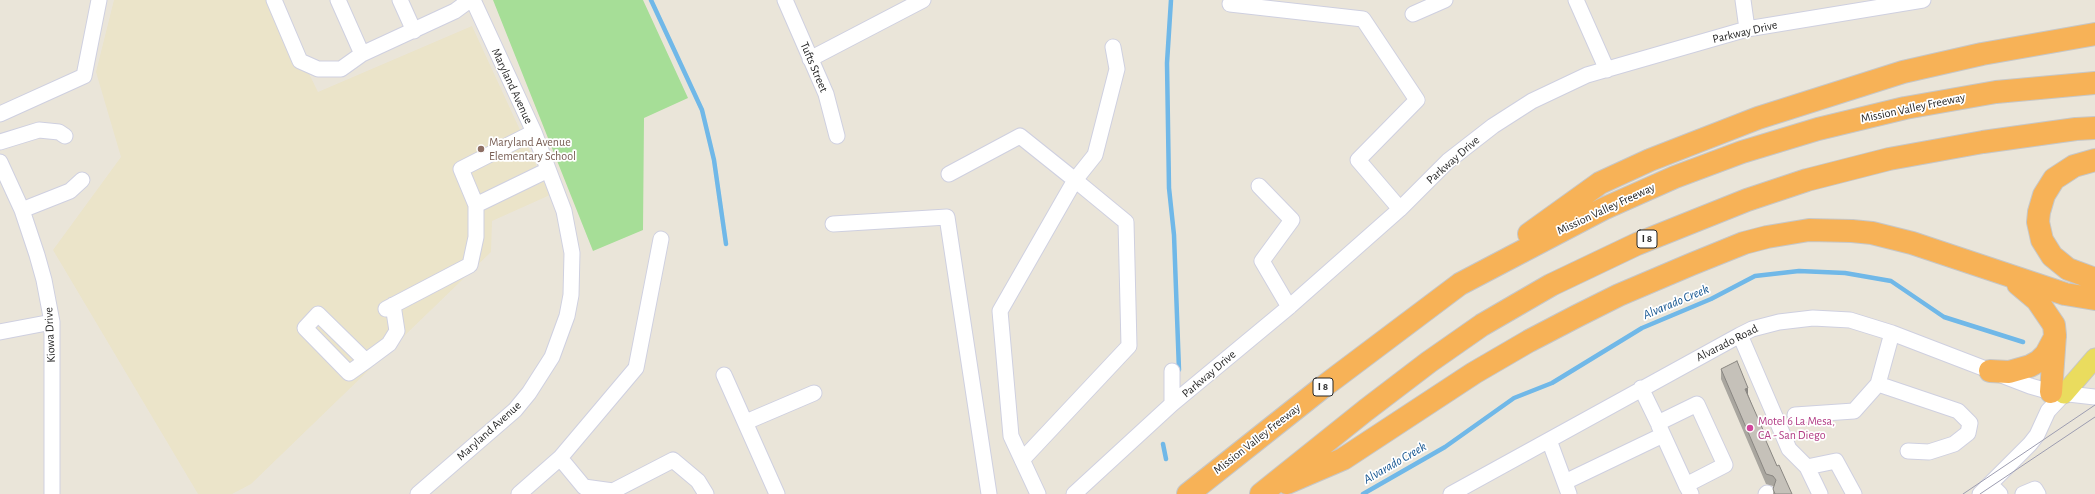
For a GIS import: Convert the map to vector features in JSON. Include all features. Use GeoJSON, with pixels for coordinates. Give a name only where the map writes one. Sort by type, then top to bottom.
{"type":"FeatureCollection","features":[{"type":"Feature","properties":{"kind":"highway"},"geometry":{"type":"LineString","coordinates":[[1460,284],[1600,183],[1664,155],[1758,118],[1903,72],[1982,54],[2095,34]]}},
{"type":"Feature","properties":{"kind":"highway","name":"Mission Valley Freeway"},"geometry":{"type":"LineString","coordinates":[[1188,494],[1323,387],[1460,284],[1603,209],[1675,177],[1742,152],[1818,130],[1905,108],[1996,92],[2095,83]]}},
{"type":"Feature","properties":{"kind":"highway","name":"I 8"},"geometry":{"type":"LineString","coordinates":[[1262,494],[1366,410],[1429,362],[1482,326],[1551,285],[1637,244],[1747,200],[1807,180],[1889,159],[1983,142],[2076,129],[2095,128]]}},
{"type":"Feature","properties":{"kind":"highway"},"geometry":{"type":"LineString","coordinates":[[2095,160],[2074,166],[2054,179],[2044,195],[2038,212],[2038,222],[2042,240],[2056,260],[2078,274],[2095,279]]}},
{"type":"Feature","properties":{"kind":"highway"},"geometry":{"type":"LineString","coordinates":[[1262,494],[1343,459],[1451,388],[1543,334],[1619,296],[1744,243],[1789,232],[1809,230],[1859,232],[1891,237],[2065,294],[2095,299]]}},
{"type":"Feature","properties":{"kind":"highway"},"geometry":{"type":"LineString","coordinates":[[2010,276],[2037,300],[2045,309],[2054,325],[2054,399]]}},
{"type":"Feature","properties":{"kind":"highway"},"geometry":{"type":"LineString","coordinates":[[1990,371],[2009,372],[2030,366],[2039,361],[2046,354],[2055,336]]}},
{"type":"Feature","properties":{"kind":"main road"},"geometry":{"type":"LineString","coordinates":[[2054,399],[2095,358]]}},
{"type":"Feature","properties":{"kind":"street"},"geometry":{"type":"LineString","coordinates":[[0,114],[84,76],[99,0]]}},
{"type":"Feature","properties":{"kind":"street"},"geometry":{"type":"LineString","coordinates":[[274,0],[300,61],[318,69],[341,68],[362,54],[455,11],[470,0]]}},
{"type":"Feature","properties":{"kind":"street"},"geometry":{"type":"LineString","coordinates":[[338,0],[362,54]]}},
{"type":"Feature","properties":{"kind":"street"},"geometry":{"type":"LineString","coordinates":[[400,0],[414,30]]}},
{"type":"Feature","properties":{"kind":"street","name":"Maryland Avenue"},"geometry":{"type":"LineString","coordinates":[[418,494],[515,410],[542,376],[560,337],[571,295],[572,253],[564,211],[534,132],[473,0]]}},
{"type":"Feature","properties":{"kind":"street","name":"Tufts Street"},"geometry":{"type":"LineString","coordinates":[[785,0],[826,94],[837,136]]}},
{"type":"Feature","properties":{"kind":"street"},"geometry":{"type":"LineString","coordinates":[[810,59],[923,0]]}},
{"type":"Feature","properties":{"kind":"street"},"geometry":{"type":"LineString","coordinates":[[1413,14],[1445,0]]}},
{"type":"Feature","properties":{"kind":"street"},"geometry":{"type":"LineString","coordinates":[[1576,0],[1607,70]]}},
{"type":"Feature","properties":{"kind":"street"},"geometry":{"type":"LineString","coordinates":[[1743,0],[1747,29]]}},
{"type":"Feature","properties":{"kind":"street","name":"Parkway Drive"},"geometry":{"type":"LineString","coordinates":[[1074,494],[1172,404],[1289,307],[1400,209],[1448,161],[1493,126],[1532,101],[1587,75],[1747,29],[1922,0]]}},
{"type":"Feature","properties":{"kind":"street"},"geometry":{"type":"LineString","coordinates":[[1230,4],[1363,19],[1417,100],[1358,160],[1400,209]]}},
{"type":"Feature","properties":{"kind":"street"},"geometry":{"type":"LineString","coordinates":[[1038,494],[1010,436],[1000,311],[1075,180],[1095,155],[1117,70],[1113,47]]}},
{"type":"Feature","properties":{"kind":"street"},"geometry":{"type":"LineString","coordinates":[[0,142],[39,130],[59,132],[65,136]]}},
{"type":"Feature","properties":{"kind":"street"},"geometry":{"type":"LineString","coordinates":[[366,361],[389,344],[397,330],[389,307],[470,265],[476,237],[476,205],[461,169],[534,132]]}},
{"type":"Feature","properties":{"kind":"street"},"geometry":{"type":"LineString","coordinates":[[949,174],[1020,136],[1126,222],[1129,346],[1022,460]]}},
{"type":"Feature","properties":{"kind":"street","name":"Kiowa Drive"},"geometry":{"type":"LineString","coordinates":[[0,162],[22,210],[44,280],[52,322],[52,494]]}},
{"type":"Feature","properties":{"kind":"street"},"geometry":{"type":"LineString","coordinates":[[476,205],[548,170]]}},
{"type":"Feature","properties":{"kind":"street"},"geometry":{"type":"LineString","coordinates":[[22,210],[70,191],[82,180]]}},
{"type":"Feature","properties":{"kind":"street"},"geometry":{"type":"LineString","coordinates":[[1258,186],[1292,220],[1262,261],[1289,307]]}},
{"type":"Feature","properties":{"kind":"street"},"geometry":{"type":"LineString","coordinates":[[833,224],[947,217],[989,494]]}},
{"type":"Feature","properties":{"kind":"street"},"geometry":{"type":"LineString","coordinates":[[519,494],[560,458],[636,368],[661,239]]}},
{"type":"Feature","properties":{"kind":"street","name":"Alvarado Road"},"geometry":{"type":"LineString","coordinates":[[1451,494],[1641,388],[1740,335],[1752,329],[1778,322],[1814,318],[1850,320],[1892,333],[1990,371],[2054,399],[2095,397]]}},
{"type":"Feature","properties":{"kind":"street"},"geometry":{"type":"LineString","coordinates":[[0,332],[52,322]]}},
{"type":"Feature","properties":{"kind":"street"},"geometry":{"type":"LineString","coordinates":[[1796,415],[1854,411],[1878,384],[1892,333]]}},
{"type":"Feature","properties":{"kind":"street"},"geometry":{"type":"LineString","coordinates":[[1740,335],[1789,449],[1807,467],[1820,494]]}},
{"type":"Feature","properties":{"kind":"street"},"geometry":{"type":"LineString","coordinates":[[1172,371],[1172,404]]}},
{"type":"Feature","properties":{"kind":"street"},"geometry":{"type":"LineString","coordinates":[[724,375],[777,494]]}},
{"type":"Feature","properties":{"kind":"street"},"geometry":{"type":"LineString","coordinates":[[1878,384],[1958,410],[1970,423],[1968,433],[1954,444],[1930,452],[1908,451]]}},
{"type":"Feature","properties":{"kind":"street"},"geometry":{"type":"LineString","coordinates":[[1549,440],[1567,488],[1660,429],[1697,404],[1725,465],[1688,490],[1660,429],[1641,388]]}},
{"type":"Feature","properties":{"kind":"street"},"geometry":{"type":"LineString","coordinates":[[746,422],[814,393]]}},
{"type":"Feature","properties":{"kind":"street"},"geometry":{"type":"LineString","coordinates":[[1990,490],[2037,435],[2054,399]]}},
{"type":"Feature","properties":{"kind":"street"},"geometry":{"type":"LineString","coordinates":[[560,458],[584,486],[613,491],[673,460],[698,481],[706,494]]}},
{"type":"Feature","properties":{"kind":"street"},"geometry":{"type":"LineString","coordinates":[[1807,467],[1836,461],[1854,494]]}},
{"type":"Feature","properties":{"kind":"street"},"geometry":{"type":"LineString","coordinates":[[2023,494],[2035,489],[2038,494]]}},
{"type":"Feature","properties":{"kind":"shaded area"},"geometry":{"type":"Polygon","coordinates":[[[114,0],[273,0],[318,92],[472,26],[550,195],[492,221],[491,252],[251,484],[232,494],[198,494],[53,250],[121,157],[96,72],[114,0]]]}},
{"type":"Feature","properties":{"kind":"green space"},"geometry":{"type":"Polygon","coordinates":[[[493,0],[643,0],[688,98],[644,118],[643,230],[593,251],[493,0]]]}},
{"type":"Feature","properties":{"kind":"building","name":"Motel 6 La Mesa, CA - San Diego"},"geometry":{"type":"Polygon","coordinates":[[[1737,361],[1748,388],[1745,389],[1764,432],[1763,434],[1777,466],[1779,465],[1792,494],[1775,494],[1773,489],[1776,480],[1773,476],[1766,474],[1721,369],[1737,361]]]}},
{"type":"Feature","properties":{"kind":"waterway"},"geometry":{"type":"LineString","coordinates":[[651,0],[702,110],[714,160],[726,244]]}},
{"type":"Feature","properties":{"kind":"waterway"},"geometry":{"type":"LineString","coordinates":[[1171,0],[1167,63],[1169,188],[1174,235],[1179,370]]}},
{"type":"Feature","properties":{"kind":"waterway","name":"Alvarado Creek"},"geometry":{"type":"LineString","coordinates":[[1363,494],[1445,447],[1514,398],[1552,383],[1642,328],[1711,299],[1755,276],[1799,271],[1845,273],[1891,281],[1944,317],[2023,342]]}},
{"type":"Feature","properties":{"kind":"waterway"},"geometry":{"type":"LineString","coordinates":[[1163,444],[1166,459]]}},
{"type":"Feature","properties":{"kind":"tram line"},"geometry":{"type":"LineString","coordinates":[[1963,494],[2095,405]]}},
{"type":"Feature","properties":{"kind":"tram line"},"geometry":{"type":"LineString","coordinates":[[1980,494],[2095,417]]}},
{"type":"Feature","properties":{"kind":"place","name":"Maryland Avenue Elementary School"},"geometry":{"type":"Point","coordinates":[481,149]}},
{"type":"Feature","properties":{"kind":"place","name":"Motel 6 La Mesa, CA - San Diego"},"geometry":{"type":"Point","coordinates":[1750,428]}}]}
